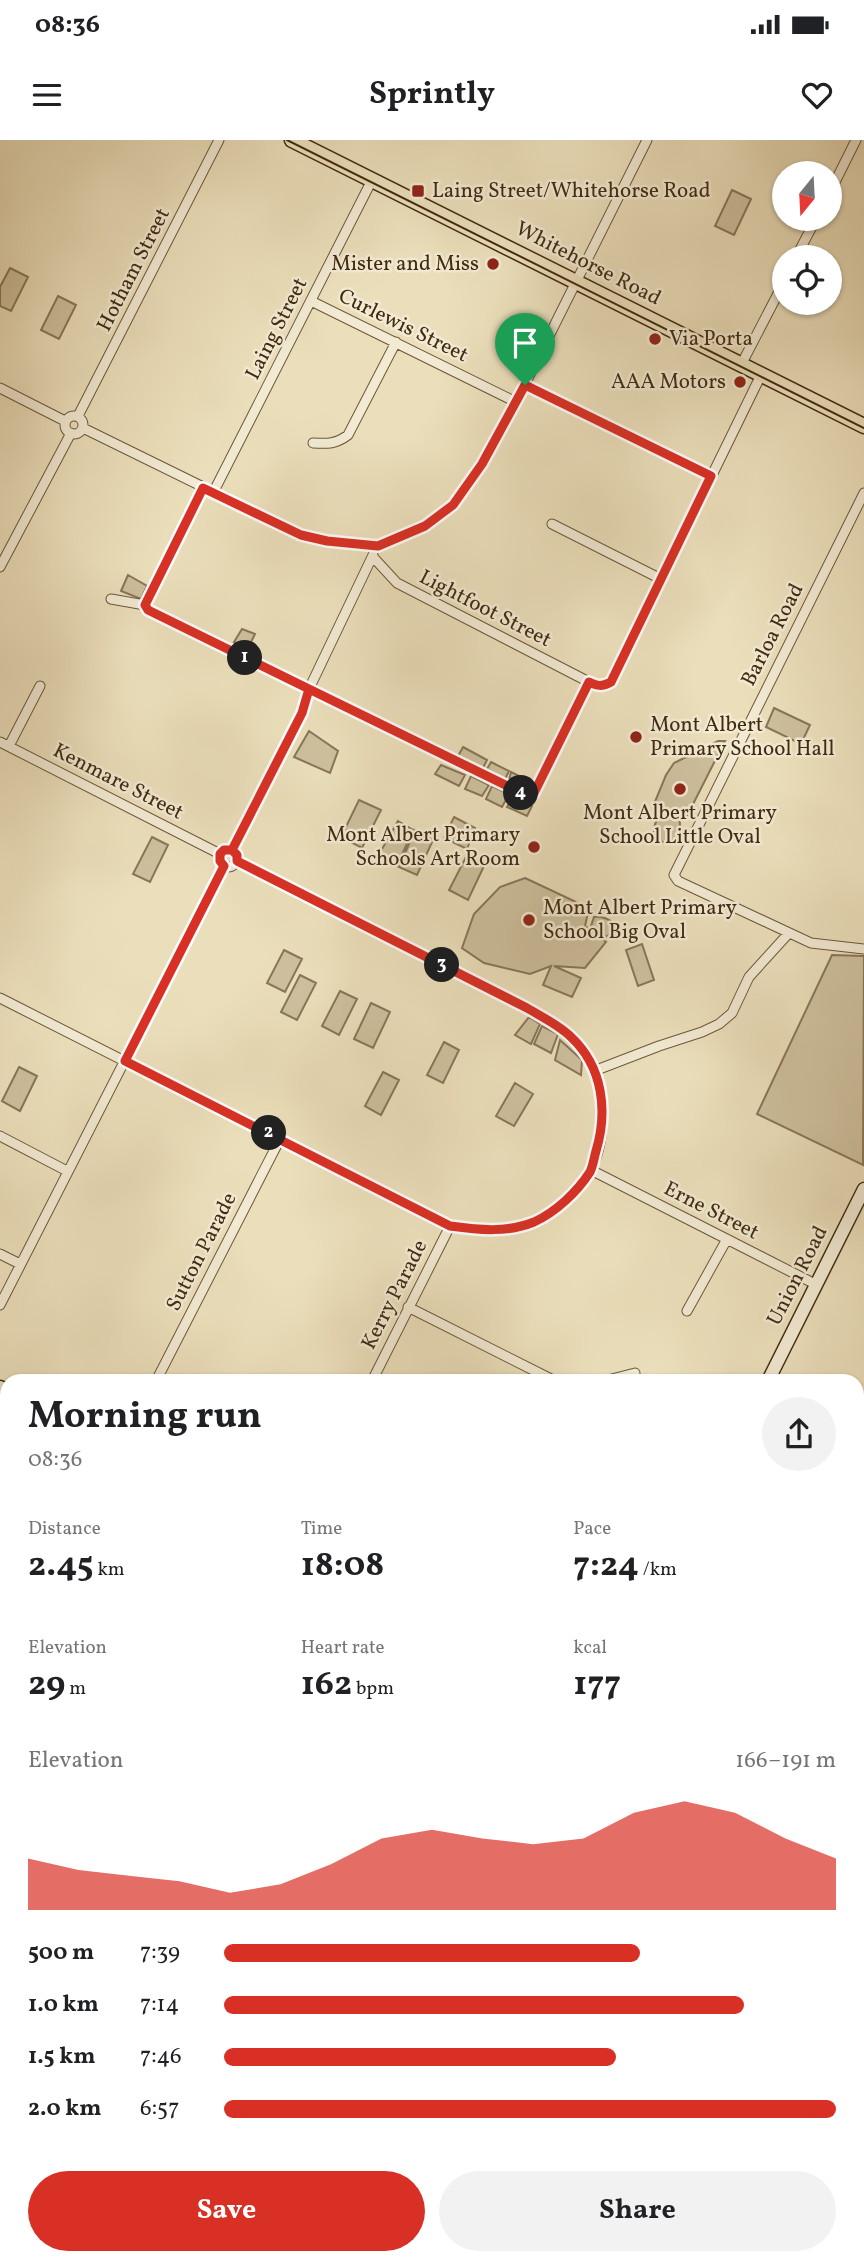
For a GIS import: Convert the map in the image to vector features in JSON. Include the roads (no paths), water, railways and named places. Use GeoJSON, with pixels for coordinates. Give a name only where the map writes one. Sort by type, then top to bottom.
{"type":"FeatureCollection","features":[{"type":"Feature","properties":{"kind":"main road","name":"Whitehorse Road"},"geometry":{"type":"LineString","coordinates":[[298,141],[864,425]]}},
{"type":"Feature","properties":{"kind":"main road","name":"Union Road"},"geometry":{"type":"LineString","coordinates":[[771,1374],[864,1189]]}},
{"type":"Feature","properties":{"kind":"street","name":"Hotham Street"},"geometry":{"type":"LineString","coordinates":[[78,416],[219,140]]}},
{"type":"Feature","properties":{"kind":"street"},"geometry":{"type":"LineString","coordinates":[[83,428],[301,535],[340,543],[378,546],[425,526],[453,505],[471,481],[525,385],[647,140]]}},
{"type":"Feature","properties":{"kind":"street"},"geometry":{"type":"LineString","coordinates":[[842,168],[856,140]]}},
{"type":"Feature","properties":{"kind":"street","name":"Laing Street"},"geometry":{"type":"LineString","coordinates":[[214,493],[372,180]]}},
{"type":"Feature","properties":{"kind":"street","name":"Curlewis Street"},"geometry":{"type":"LineString","coordinates":[[311,301],[516,402]]}},
{"type":"Feature","properties":{"kind":"street"},"geometry":{"type":"LineString","coordinates":[[741,365],[772,305]]}},
{"type":"Feature","properties":{"kind":"street"},"geometry":{"type":"LineString","coordinates":[[313,443],[340,442],[348,435],[396,342]]}},
{"type":"Feature","properties":{"kind":"street"},"geometry":{"type":"LineString","coordinates":[[111,599],[145,605],[148,610],[530,797],[589,682],[598,686],[611,682],[761,375]]}},
{"type":"Feature","properties":{"kind":"street"},"geometry":{"type":"LineString","coordinates":[[525,385],[711,476]]}},
{"type":"Feature","properties":{"kind":"street"},"geometry":{"type":"LineString","coordinates":[[0,388],[65,421]]}},
{"type":"Feature","properties":{"kind":"street"},"geometry":{"type":"LineString","coordinates":[[71,416],[78,416],[83,421],[83,428],[79,432],[71,433],[65,428],[65,421],[71,416]]}},
{"type":"Feature","properties":{"kind":"street"},"geometry":{"type":"LineString","coordinates":[[0,567],[71,433]]}},
{"type":"Feature","properties":{"kind":"street"},"geometry":{"type":"LineString","coordinates":[[145,605],[203,488]]}},
{"type":"Feature","properties":{"kind":"street","name":"Barloa Road"},"geometry":{"type":"LineString","coordinates":[[788,934],[678,881],[674,875],[864,493]]}},
{"type":"Feature","properties":{"kind":"street"},"geometry":{"type":"LineString","coordinates":[[552,524],[661,579]]}},
{"type":"Feature","properties":{"kind":"street"},"geometry":{"type":"LineString","coordinates":[[232,850],[302,713],[309,689],[378,546]]}},
{"type":"Feature","properties":{"kind":"street","name":"Lightfoot Street"},"geometry":{"type":"LineString","coordinates":[[373,557],[397,583],[589,682]]}},
{"type":"Feature","properties":{"kind":"street"},"geometry":{"type":"LineString","coordinates":[[5,744],[40,686]]}},
{"type":"Feature","properties":{"kind":"street","name":"Kenmare Street"},"geometry":{"type":"LineString","coordinates":[[5,744],[220,854]]}},
{"type":"Feature","properties":{"kind":"street"},"geometry":{"type":"LineString","coordinates":[[224,850],[232,850],[237,855],[237,861],[233,866],[224,866],[220,861],[220,854],[224,850]]}},
{"type":"Feature","properties":{"kind":"street"},"geometry":{"type":"LineString","coordinates":[[0,998],[450,1226],[502,1230],[533,1222],[557,1208],[591,1170],[600,1138],[603,1109],[594,1071],[573,1038],[527,1008],[237,861]]}},
{"type":"Feature","properties":{"kind":"street"},"geometry":{"type":"LineString","coordinates":[[0,1305],[224,866]]}},
{"type":"Feature","properties":{"kind":"street"},"geometry":{"type":"LineString","coordinates":[[594,1071],[719,1024],[732,1013],[749,977],[788,934],[811,943],[864,949]]}},
{"type":"Feature","properties":{"kind":"street"},"geometry":{"type":"LineString","coordinates":[[0,1136],[67,1171]]}},
{"type":"Feature","properties":{"kind":"street","name":"Sutton Parade"},"geometry":{"type":"LineString","coordinates":[[160,1374],[280,1139]]}},
{"type":"Feature","properties":{"kind":"street","name":"Erne Street"},"geometry":{"type":"LineString","coordinates":[[591,1170],[815,1284]]}},
{"type":"Feature","properties":{"kind":"street","name":"Kerry Parade"},"geometry":{"type":"LineString","coordinates":[[375,1374],[450,1226]]}},
{"type":"Feature","properties":{"kind":"street"},"geometry":{"type":"LineString","coordinates":[[687,1311],[727,1239]]}},
{"type":"Feature","properties":{"kind":"street"},"geometry":{"type":"LineString","coordinates":[[0,1254],[20,1264]]}},
{"type":"Feature","properties":{"kind":"street"},"geometry":{"type":"LineString","coordinates":[[408,1307],[541,1374]]}},
{"type":"Feature","properties":{"kind":"street"},"geometry":{"type":"LineString","coordinates":[[631,1374],[635,1373]]}},
{"type":"Feature","properties":{"kind":"tram line"},"geometry":{"type":"LineString","coordinates":[[287,140],[864,428]]}},
{"type":"Feature","properties":{"kind":"place","name":"Laing Street/Whitehorse Road"},"geometry":{"type":"Point","coordinates":[418,191]}},
{"type":"Feature","properties":{"kind":"place","name":"Mister and Miss"},"geometry":{"type":"Point","coordinates":[493,264]}},
{"type":"Feature","properties":{"kind":"place","name":"Via Porta"},"geometry":{"type":"Point","coordinates":[655,339]}},
{"type":"Feature","properties":{"kind":"place","name":"AAA Motors"},"geometry":{"type":"Point","coordinates":[740,382]}},
{"type":"Feature","properties":{"kind":"place","name":"Mont Albert Primary School Hall"},"geometry":{"type":"Point","coordinates":[636,737]}},
{"type":"Feature","properties":{"kind":"place","name":"Mont Albert Primary School Little Oval"},"geometry":{"type":"Point","coordinates":[680,789]}},
{"type":"Feature","properties":{"kind":"place","name":"Mont Albert Primary Schools Art Room"},"geometry":{"type":"Point","coordinates":[534,847]}},
{"type":"Feature","properties":{"kind":"place","name":"Mont Albert Primary School Big Oval"},"geometry":{"type":"Point","coordinates":[529,920]}}]}
